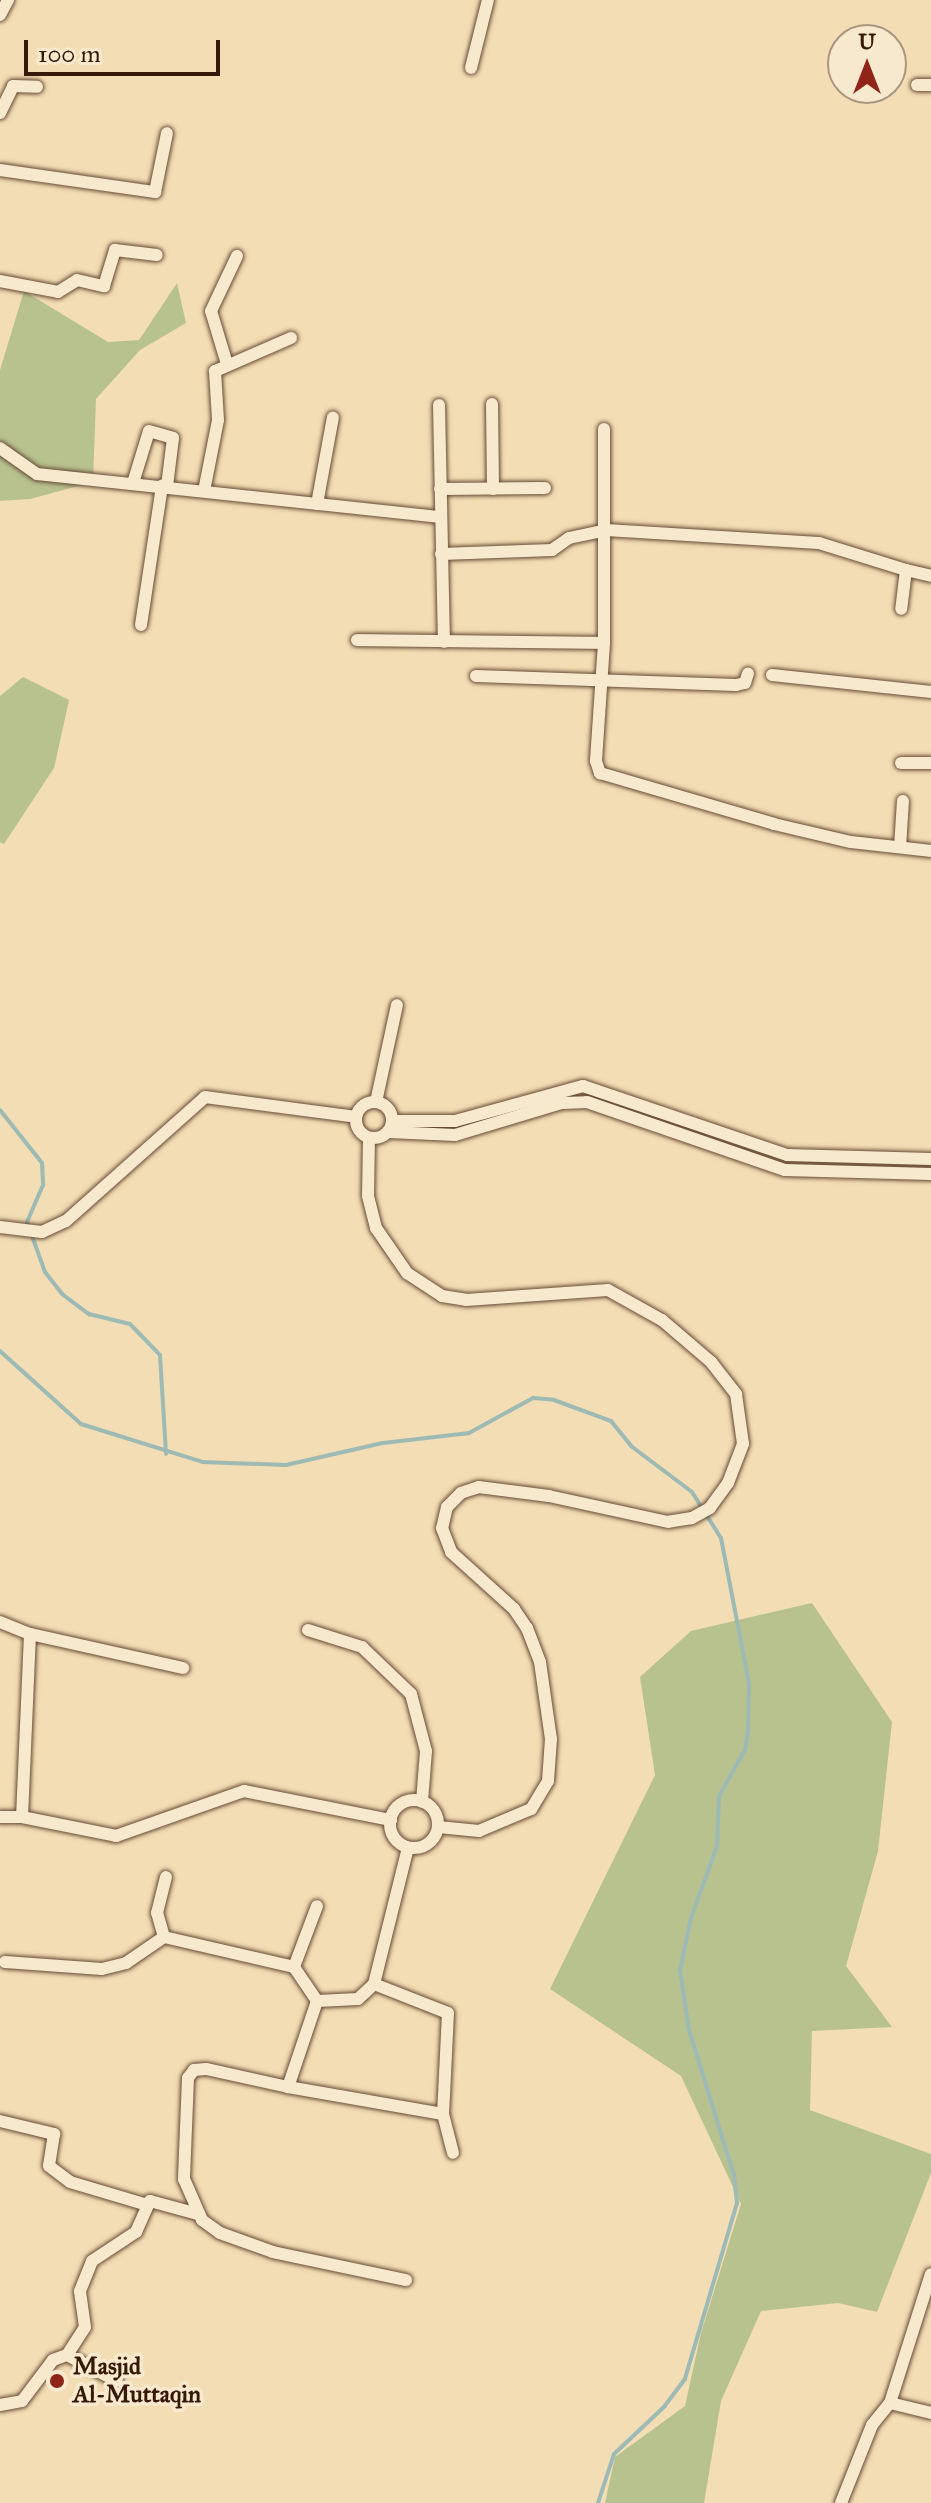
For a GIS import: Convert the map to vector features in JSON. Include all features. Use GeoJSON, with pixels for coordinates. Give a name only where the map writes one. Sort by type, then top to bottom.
{"type":"FeatureCollection","features":[{"type":"Feature","properties":{"kind":"street"},"geometry":{"type":"LineString","coordinates":[[0,15],[8,0]]}},
{"type":"Feature","properties":{"kind":"street"},"geometry":{"type":"LineString","coordinates":[[471,68],[488,0]]}},
{"type":"Feature","properties":{"kind":"street"},"geometry":{"type":"LineString","coordinates":[[917,85],[931,85]]}},
{"type":"Feature","properties":{"kind":"street"},"geometry":{"type":"LineString","coordinates":[[0,113],[13,86],[37,87]]}},
{"type":"Feature","properties":{"kind":"street"},"geometry":{"type":"LineString","coordinates":[[0,170],[155,192],[167,133]]}},
{"type":"Feature","properties":{"kind":"street"},"geometry":{"type":"LineString","coordinates":[[0,281],[58,292],[77,280],[104,286],[115,250],[157,255]]}},
{"type":"Feature","properties":{"kind":"street"},"geometry":{"type":"LineString","coordinates":[[227,364],[211,311],[237,256]]}},
{"type":"Feature","properties":{"kind":"street"},"geometry":{"type":"LineString","coordinates":[[204,491],[218,420],[214,373],[227,364],[291,338]]}},
{"type":"Feature","properties":{"kind":"street"},"geometry":{"type":"LineString","coordinates":[[492,404],[493,489]]}},
{"type":"Feature","properties":{"kind":"street"},"geometry":{"type":"LineString","coordinates":[[439,405],[444,642]]}},
{"type":"Feature","properties":{"kind":"street"},"geometry":{"type":"LineString","coordinates":[[317,504],[333,417]]}},
{"type":"Feature","properties":{"kind":"street"},"geometry":{"type":"LineString","coordinates":[[604,429],[604,643],[596,761],[603,775],[774,824],[931,851]]}},
{"type":"Feature","properties":{"kind":"street"},"geometry":{"type":"LineString","coordinates":[[133,483],[149,431],[173,438],[141,625]]}},
{"type":"Feature","properties":{"kind":"street"},"geometry":{"type":"LineString","coordinates":[[0,448],[37,474],[441,517]]}},
{"type":"Feature","properties":{"kind":"street"},"geometry":{"type":"LineString","coordinates":[[440,489],[545,488]]}},
{"type":"Feature","properties":{"kind":"street"},"geometry":{"type":"LineString","coordinates":[[441,554],[552,550],[569,538],[606,530],[819,543],[931,576]]}},
{"type":"Feature","properties":{"kind":"street"},"geometry":{"type":"LineString","coordinates":[[901,609],[906,570]]}},
{"type":"Feature","properties":{"kind":"street"},"geometry":{"type":"LineString","coordinates":[[357,640],[604,643]]}},
{"type":"Feature","properties":{"kind":"street"},"geometry":{"type":"LineString","coordinates":[[476,676],[603,677],[736,685],[745,683],[748,673]]}},
{"type":"Feature","properties":{"kind":"street"},"geometry":{"type":"LineString","coordinates":[[772,675],[931,692]]}},
{"type":"Feature","properties":{"kind":"street"},"geometry":{"type":"LineString","coordinates":[[901,763],[931,763]]}},
{"type":"Feature","properties":{"kind":"street"},"geometry":{"type":"LineString","coordinates":[[900,847],[903,801]]}},
{"type":"Feature","properties":{"kind":"street"},"geometry":{"type":"LineString","coordinates":[[376,1102],[397,1005]]}},
{"type":"Feature","properties":{"kind":"street"},"geometry":{"type":"LineString","coordinates":[[369,1138],[391,1126],[455,1121],[575,1087],[657,1109],[787,1155],[931,1159]]}},
{"type":"Feature","properties":{"kind":"street"},"geometry":{"type":"LineString","coordinates":[[0,1227],[32,1233],[66,1221],[205,1097],[356,1117]]}},
{"type":"Feature","properties":{"kind":"street"},"geometry":{"type":"LineString","coordinates":[[391,1126],[455,1135],[575,1101],[785,1170],[931,1174]]}},
{"type":"Feature","properties":{"kind":"street"},"geometry":{"type":"LineString","coordinates":[[369,1138],[358,1130],[356,1117],[363,1105],[376,1102],[389,1109],[391,1126]]}},
{"type":"Feature","properties":{"kind":"street"},"geometry":{"type":"LineString","coordinates":[[651,1124],[657,1109]]}},
{"type":"Feature","properties":{"kind":"street"},"geometry":{"type":"LineString","coordinates":[[369,1138],[368,1196],[376,1228],[407,1273],[442,1296],[466,1300],[608,1290],[662,1320],[711,1362],[736,1394],[743,1444],[728,1483],[710,1508],[692,1518],[668,1522],[549,1496],[479,1487],[461,1493],[447,1507],[442,1528],[451,1552],[527,1628],[540,1662],[551,1739],[548,1781],[531,1809],[479,1831],[438,1827]]}},
{"type":"Feature","properties":{"kind":"street"},"geometry":{"type":"LineString","coordinates":[[0,1622],[30,1634],[183,1668]]}},
{"type":"Feature","properties":{"kind":"street"},"geometry":{"type":"LineString","coordinates":[[308,1630],[362,1647],[411,1694],[426,1751],[422,1802]]}},
{"type":"Feature","properties":{"kind":"street"},"geometry":{"type":"LineString","coordinates":[[22,1817],[30,1634]]}},
{"type":"Feature","properties":{"kind":"street"},"geometry":{"type":"LineString","coordinates":[[0,1817],[22,1817],[116,1836],[244,1791],[391,1820]]}},
{"type":"Feature","properties":{"kind":"street"},"geometry":{"type":"LineString","coordinates":[[422,1802],[435,1812],[438,1827],[424,1846],[408,1848],[394,1837],[391,1820],[403,1804],[422,1802]]}},
{"type":"Feature","properties":{"kind":"street"},"geometry":{"type":"LineString","coordinates":[[317,2001],[358,1999],[374,1984],[408,1848]]}},
{"type":"Feature","properties":{"kind":"street"},"geometry":{"type":"LineString","coordinates":[[164,1937],[157,1913],[166,1877]]}},
{"type":"Feature","properties":{"kind":"street"},"geometry":{"type":"LineString","coordinates":[[294,1967],[317,1906]]}},
{"type":"Feature","properties":{"kind":"street"},"geometry":{"type":"LineString","coordinates":[[5,1962],[102,1969],[122,1965],[164,1937],[294,1967],[317,2001]]}},
{"type":"Feature","properties":{"kind":"street"},"geometry":{"type":"LineString","coordinates":[[374,1984],[448,2013],[443,2114],[453,2153]]}},
{"type":"Feature","properties":{"kind":"street"},"geometry":{"type":"LineString","coordinates":[[288,2087],[317,2001]]}},
{"type":"Feature","properties":{"kind":"street"},"geometry":{"type":"LineString","coordinates":[[198,2214],[184,2179],[188,2078],[194,2070],[206,2069],[443,2114]]}},
{"type":"Feature","properties":{"kind":"street"},"geometry":{"type":"LineString","coordinates":[[0,2121],[54,2134],[49,2166],[70,2182],[147,2205]]}},
{"type":"Feature","properties":{"kind":"street"},"geometry":{"type":"LineString","coordinates":[[0,2405],[22,2401],[53,2360],[67,2355],[85,2327],[80,2291],[92,2261],[136,2232],[147,2205],[154,2200],[198,2214],[220,2233],[273,2252],[406,2280]]}},
{"type":"Feature","properties":{"kind":"street"},"geometry":{"type":"LineString","coordinates":[[841,2503],[872,2425],[890,2403],[931,2274]]}},
{"type":"Feature","properties":{"kind":"street"},"geometry":{"type":"LineString","coordinates":[[67,2355],[117,2381]]}},
{"type":"Feature","properties":{"kind":"street"},"geometry":{"type":"LineString","coordinates":[[890,2403],[931,2413]]}},
{"type":"Feature","properties":{"kind":"green space"},"geometry":{"type":"Polygon","coordinates":[[[177,283],[186,323],[140,350],[96,399],[93,482],[30,499],[0,501],[0,370],[24,291],[108,342],[139,340],[177,283]]]}},
{"type":"Feature","properties":{"kind":"green space"},"geometry":{"type":"Polygon","coordinates":[[[23,677],[69,700],[54,768],[4,844],[0,842],[0,696],[23,677]]]}},
{"type":"Feature","properties":{"kind":"green space"},"geometry":{"type":"Polygon","coordinates":[[[812,1603],[892,1722],[878,1851],[846,1966],[892,2027],[812,2031],[810,2110],[931,2154],[931,2173],[877,2312],[838,2303],[761,2311],[721,2401],[704,2503],[605,2503],[615,2457],[685,2406],[701,2333],[741,2204],[681,2076],[550,1989],[655,1775],[640,1677],[691,1631],[812,1603]]]}},
{"type":"Feature","properties":{"kind":"waterway"},"geometry":{"type":"LineString","coordinates":[[0,1110],[42,1163],[43,1185],[27,1222],[45,1272],[62,1294],[89,1314],[130,1324],[160,1355],[166,1454]]}},
{"type":"Feature","properties":{"kind":"waterway"},"geometry":{"type":"LineString","coordinates":[[0,1351],[81,1424],[203,1462],[286,1465],[383,1443],[469,1433],[533,1398],[554,1400],[611,1421],[631,1446],[692,1492],[721,1538],[749,1684],[748,1731],[745,1750],[719,1796],[717,1846],[691,1918],[680,1970],[689,2030],[734,2175],[737,2203],[685,2379],[665,2406],[614,2454],[598,2503]]}},
{"type":"Feature","properties":{"kind":"place","name":"Masjid Al-Muttaqin"},"geometry":{"type":"Point","coordinates":[57,2381]}}]}
